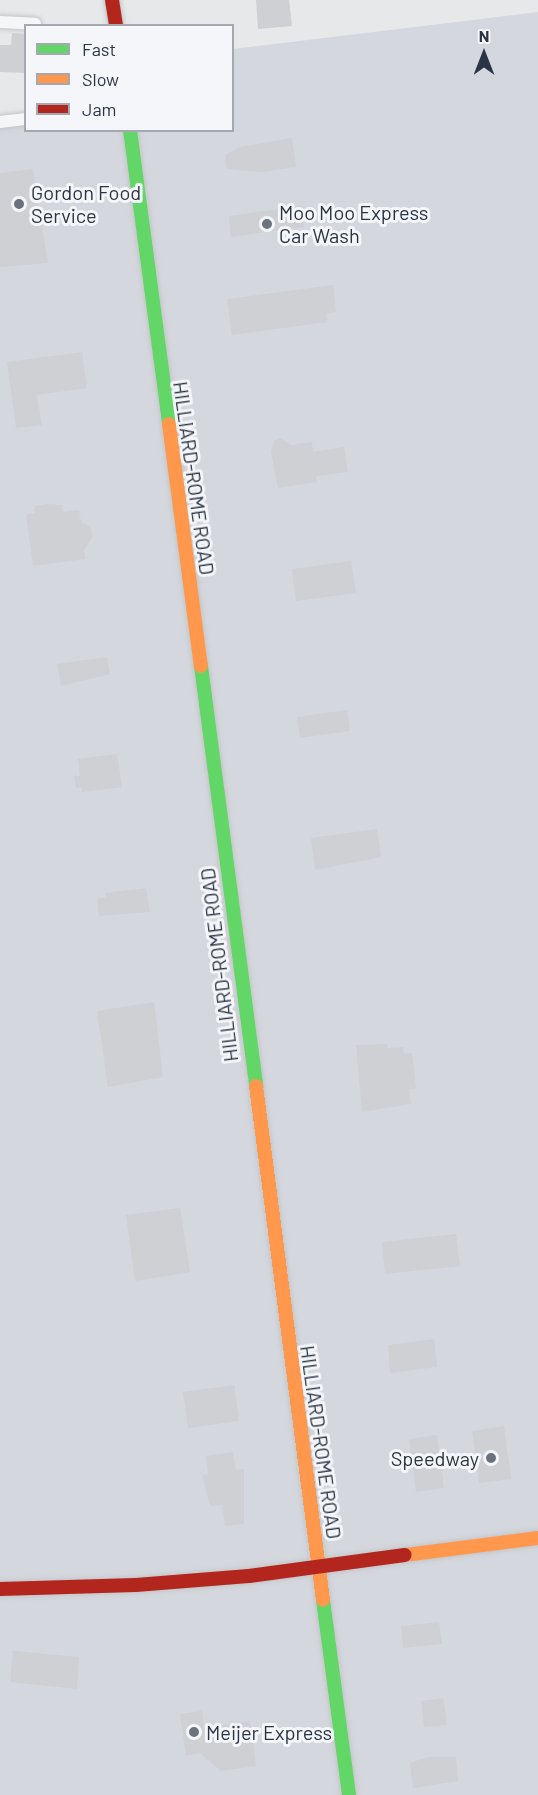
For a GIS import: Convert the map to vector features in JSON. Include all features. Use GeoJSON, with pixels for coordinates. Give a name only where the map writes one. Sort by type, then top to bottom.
{"type":"FeatureCollection","features":[{"type":"Feature","properties":{"kind":"main road"},"geometry":{"type":"LineString","coordinates":[[112,0],[116,24]]}},
{"type":"Feature","properties":{"kind":"main road","name":"HILLIARD-ROME ROAD"},"geometry":{"type":"LineString","coordinates":[[130,132],[349,1795]]}},
{"type":"Feature","properties":{"kind":"main road"},"geometry":{"type":"LineString","coordinates":[[0,1589],[145,1585],[318,1567],[538,1538]]}},
{"type":"Feature","properties":{"kind":"street"},"geometry":{"type":"LineString","coordinates":[[0,22],[35,24]]}},
{"type":"Feature","properties":{"kind":"street"},"geometry":{"type":"LineString","coordinates":[[0,122],[24,119]]}},
{"type":"Feature","properties":{"kind":"shaded area"},"geometry":{"type":"Polygon","coordinates":[[[538,12],[538,1795],[0,1795],[0,122],[24,119],[24,132],[234,132],[234,49],[538,12]]]}},
{"type":"Feature","properties":{"kind":"building"},"geometry":{"type":"Polygon","coordinates":[[[256,0],[289,0],[292,26],[258,29],[256,0]]]}},
{"type":"Feature","properties":{"kind":"building"},"geometry":{"type":"Polygon","coordinates":[[[12,33],[24,34],[24,73],[0,72],[0,45],[11,45],[12,33]]]}},
{"type":"Feature","properties":{"kind":"building"},"geometry":{"type":"Polygon","coordinates":[[[292,138],[296,167],[261,172],[227,169],[225,155],[239,147],[292,138]]]}},
{"type":"Feature","properties":{"kind":"building","name":"Gordon Food Service"},"geometry":{"type":"Polygon","coordinates":[[[33,169],[48,263],[0,267],[0,173],[33,169]]]}},
{"type":"Feature","properties":{"kind":"building","name":"Moo Moo Express Car Wash"},"geometry":{"type":"Polygon","coordinates":[[[301,206],[304,227],[231,237],[229,216],[301,206]]]}},
{"type":"Feature","properties":{"kind":"building"},"geometry":{"type":"Polygon","coordinates":[[[333,285],[336,312],[326,313],[327,322],[232,335],[227,299],[333,285]]]}},
{"type":"Feature","properties":{"kind":"building"},"geometry":{"type":"Polygon","coordinates":[[[82,352],[87,388],[37,395],[42,425],[16,428],[7,362],[82,352]]]}},
{"type":"Feature","properties":{"kind":"building"},"geometry":{"type":"Polygon","coordinates":[[[280,438],[291,445],[312,442],[313,452],[344,447],[348,472],[316,476],[317,482],[278,488],[271,452],[274,441],[280,438]]]}},
{"type":"Feature","properties":{"kind":"building"},"geometry":{"type":"Polygon","coordinates":[[[62,505],[63,512],[79,510],[81,522],[90,527],[93,536],[84,550],[85,559],[33,566],[26,514],[35,513],[34,506],[62,505]]]}},
{"type":"Feature","properties":{"kind":"building"},"geometry":{"type":"Polygon","coordinates":[[[351,561],[356,593],[296,601],[292,569],[351,561]]]}},
{"type":"Feature","properties":{"kind":"building"},"geometry":{"type":"Polygon","coordinates":[[[107,657],[110,674],[61,686],[57,664],[107,657]]]}},
{"type":"Feature","properties":{"kind":"building"},"geometry":{"type":"Polygon","coordinates":[[[347,710],[350,731],[300,738],[297,717],[347,710]]]}},
{"type":"Feature","properties":{"kind":"building"},"geometry":{"type":"Polygon","coordinates":[[[117,754],[122,787],[82,792],[81,787],[76,788],[74,776],[80,776],[78,759],[117,754]]]}},
{"type":"Feature","properties":{"kind":"building"},"geometry":{"type":"Polygon","coordinates":[[[377,829],[381,857],[315,870],[311,838],[377,829]]]}},
{"type":"Feature","properties":{"kind":"building"},"geometry":{"type":"Polygon","coordinates":[[[146,888],[150,912],[99,916],[97,899],[106,897],[105,893],[146,888]]]}},
{"type":"Feature","properties":{"kind":"building"},"geometry":{"type":"Polygon","coordinates":[[[154,1002],[163,1077],[108,1087],[97,1011],[154,1002]]]}},
{"type":"Feature","properties":{"kind":"building"},"geometry":{"type":"Polygon","coordinates":[[[387,1044],[388,1048],[403,1047],[404,1054],[412,1053],[416,1088],[409,1089],[411,1104],[362,1112],[356,1045],[387,1044]]]}},
{"type":"Feature","properties":{"kind":"building"},"geometry":{"type":"Polygon","coordinates":[[[180,1208],[190,1272],[135,1281],[126,1215],[180,1208]]]}},
{"type":"Feature","properties":{"kind":"building"},"geometry":{"type":"Polygon","coordinates":[[[456,1234],[460,1266],[385,1274],[382,1242],[456,1234]]]}},
{"type":"Feature","properties":{"kind":"building"},"geometry":{"type":"Polygon","coordinates":[[[434,1339],[437,1367],[390,1373],[388,1345],[434,1339]]]}},
{"type":"Feature","properties":{"kind":"building"},"geometry":{"type":"Polygon","coordinates":[[[234,1385],[239,1421],[188,1428],[183,1392],[234,1385]]]}},
{"type":"Feature","properties":{"kind":"building","name":"Speedway"},"geometry":{"type":"Polygon","coordinates":[[[504,1426],[511,1479],[479,1483],[472,1431],[504,1426]]]}},
{"type":"Feature","properties":{"kind":"building","name":"Speedway"},"geometry":{"type":"Polygon","coordinates":[[[437,1435],[444,1488],[416,1492],[409,1439],[437,1435]]]}},
{"type":"Feature","properties":{"kind":"building"},"geometry":{"type":"Polygon","coordinates":[[[233,1452],[236,1470],[244,1469],[244,1524],[225,1526],[222,1505],[210,1506],[202,1475],[208,1474],[206,1456],[233,1452]]]}},
{"type":"Feature","properties":{"kind":"building"},"geometry":{"type":"Polygon","coordinates":[[[439,1622],[442,1644],[403,1648],[401,1626],[439,1622]]]}},
{"type":"Feature","properties":{"kind":"building"},"geometry":{"type":"Polygon","coordinates":[[[13,1651],[79,1657],[77,1689],[10,1682],[13,1651]]]}},
{"type":"Feature","properties":{"kind":"building"},"geometry":{"type":"Polygon","coordinates":[[[443,1698],[447,1725],[424,1727],[421,1701],[443,1698]]]}},
{"type":"Feature","properties":{"kind":"building"},"geometry":{"type":"Polygon","coordinates":[[[202,1711],[204,1728],[250,1721],[256,1766],[221,1771],[200,1753],[186,1756],[180,1714],[202,1711]]]}},
{"type":"Feature","properties":{"kind":"building"},"geometry":{"type":"Polygon","coordinates":[[[428,1757],[456,1757],[458,1781],[413,1788],[410,1763],[428,1757]]]}},
{"type":"Feature","properties":{"kind":"traffic: fast"},"geometry":{"type":"LineString","coordinates":[[130,132],[169,424]]}},
{"type":"Feature","properties":{"kind":"traffic: fast"},"geometry":{"type":"LineString","coordinates":[[201,666],[256,1086]]}},
{"type":"Feature","properties":{"kind":"traffic: fast"},"geometry":{"type":"LineString","coordinates":[[323,1600],[349,1795]]}},
{"type":"Feature","properties":{"kind":"traffic: slow"},"geometry":{"type":"LineString","coordinates":[[169,424],[201,666]]}},
{"type":"Feature","properties":{"kind":"traffic: slow"},"geometry":{"type":"LineString","coordinates":[[256,1086],[323,1600]]}},
{"type":"Feature","properties":{"kind":"traffic: slow"},"geometry":{"type":"LineString","coordinates":[[405,1555],[538,1538]]}},
{"type":"Feature","properties":{"kind":"traffic: jam"},"geometry":{"type":"LineString","coordinates":[[112,0],[116,24]]}},
{"type":"Feature","properties":{"kind":"traffic: jam"},"geometry":{"type":"LineString","coordinates":[[0,1589],[136,1585],[249,1576],[405,1555]]}},
{"type":"Feature","properties":{"kind":"place","name":"Gordon Food Service"},"geometry":{"type":"Point","coordinates":[19,204]}},
{"type":"Feature","properties":{"kind":"place","name":"Moo Moo Express Car Wash"},"geometry":{"type":"Point","coordinates":[267,224]}},
{"type":"Feature","properties":{"kind":"place","name":"Speedway"},"geometry":{"type":"Point","coordinates":[491,1458]}},
{"type":"Feature","properties":{"kind":"place","name":"Meijer Express"},"geometry":{"type":"Point","coordinates":[194,1732]}}]}
